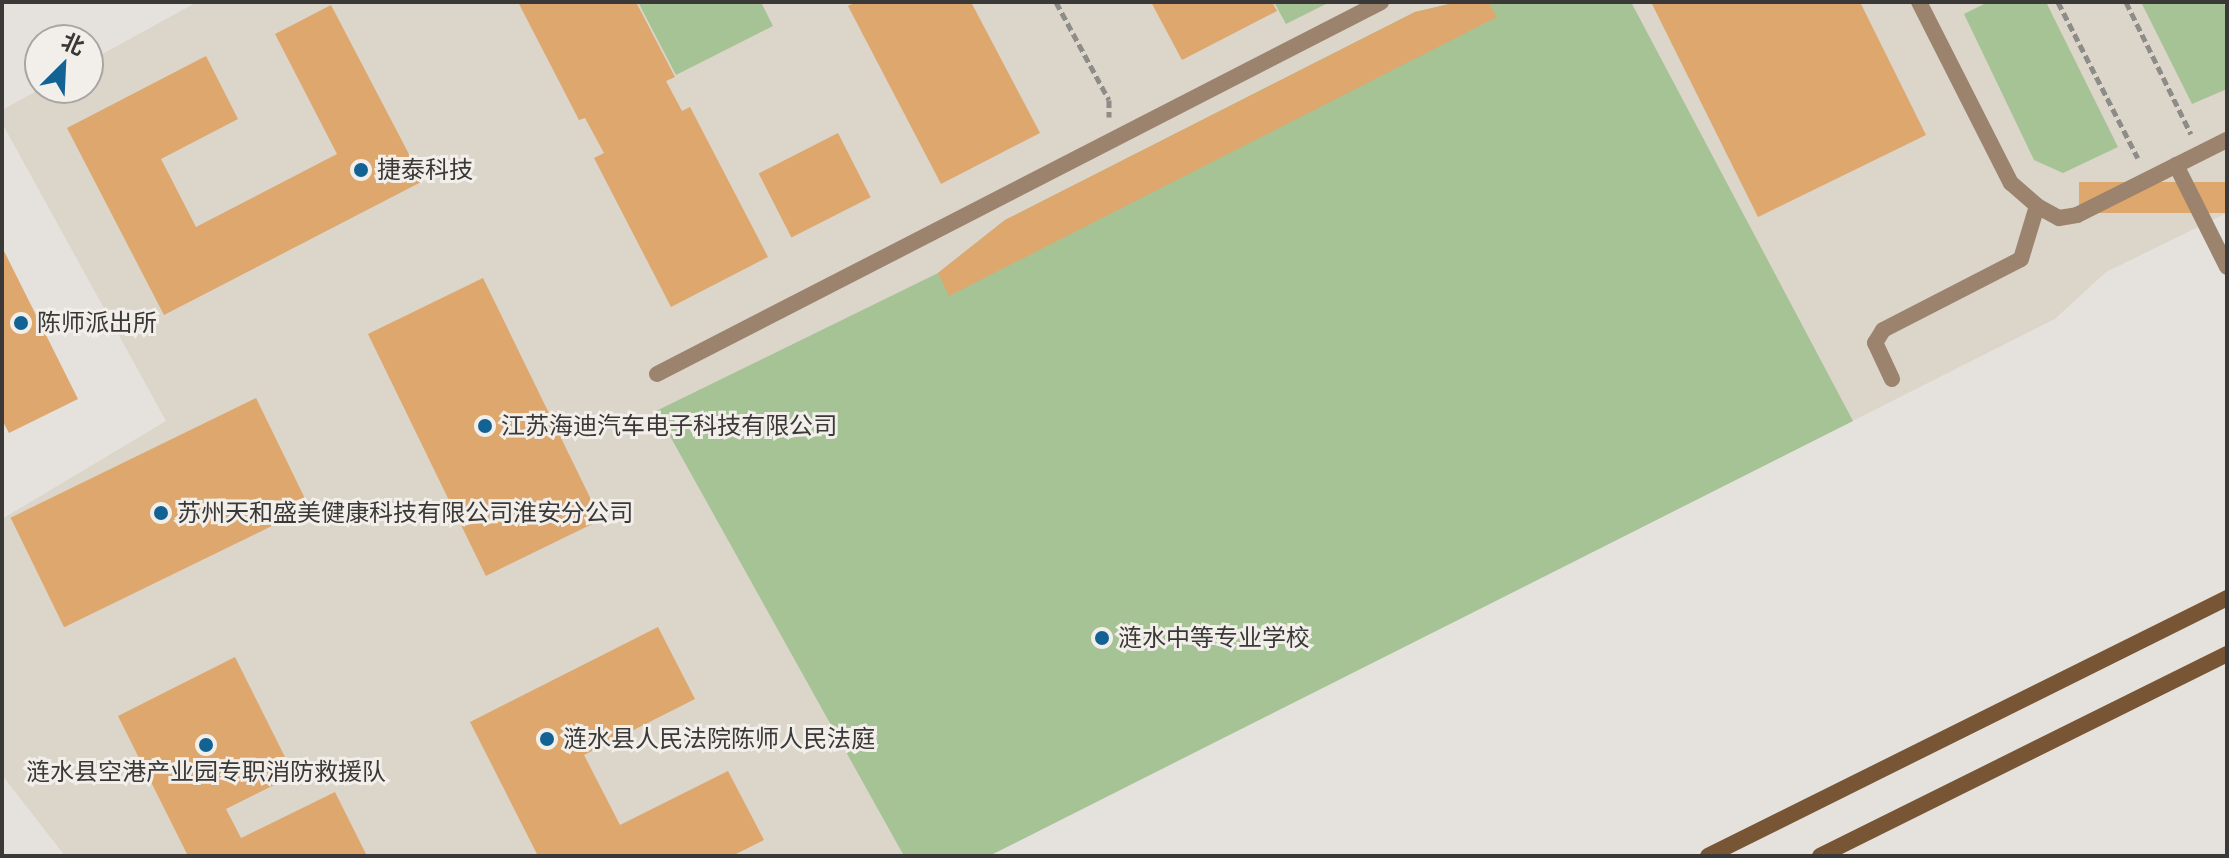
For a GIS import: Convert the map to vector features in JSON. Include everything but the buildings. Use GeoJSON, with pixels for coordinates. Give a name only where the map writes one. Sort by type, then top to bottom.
{"type":"FeatureCollection","features":[{"type":"Feature","properties":{"kind":"street"},"geometry":{"type":"LineString","coordinates":[[657,374],[1381,2]]}},
{"type":"Feature","properties":{"kind":"street"},"geometry":{"type":"LineString","coordinates":[[1919,2],[2011,183],[2037,206],[2059,218],[2077,215],[2227,140]]}},
{"type":"Feature","properties":{"kind":"street"},"geometry":{"type":"LineString","coordinates":[[2176,165],[2227,267]]}},
{"type":"Feature","properties":{"kind":"street"},"geometry":{"type":"LineString","coordinates":[[1892,379],[1875,343],[1883,330],[2021,259],[2037,206]]}},
{"type":"Feature","properties":{"kind":"street"},"geometry":{"type":"LineString","coordinates":[[1708,856],[2227,598]]}},
{"type":"Feature","properties":{"kind":"street"},"geometry":{"type":"LineString","coordinates":[[1820,856],[2227,654]]}},
{"type":"Feature","properties":{"kind":"path"},"geometry":{"type":"LineString","coordinates":[[1056,2],[1109,100],[1108,142]]}},
{"type":"Feature","properties":{"kind":"path"},"geometry":{"type":"LineString","coordinates":[[2058,2],[2149,179]]}},
{"type":"Feature","properties":{"kind":"path"},"geometry":{"type":"LineString","coordinates":[[2126,2],[2200,153]]}},
{"type":"Feature","properties":{"kind":"shaded area","name":"涟水中等专业学校"},"geometry":{"type":"Polygon","coordinates":[[[197,2],[2227,2],[2227,213],[2106,272],[2055,319],[989,856],[65,856],[2,775],[2,519],[166,421],[2,123],[2,110],[24,98],[24,104],[104,104],[104,53],[197,2]]]}},
{"type":"Feature","properties":{"kind":"green space"},"geometry":{"type":"Polygon","coordinates":[[[638,2],[761,2],[773,26],[676,75],[638,2]]]}},
{"type":"Feature","properties":{"kind":"green space"},"geometry":{"type":"Polygon","coordinates":[[[1274,2],[1330,2],[1286,24],[1274,2]]]}},
{"type":"Feature","properties":{"kind":"green space","name":"涟水中等专业学校"},"geometry":{"type":"Polygon","coordinates":[[[1458,2],[1631,2],[1853,421],[989,856],[904,856],[656,411],[938,273],[1005,220],[1415,12],[1458,2]]]}},
{"type":"Feature","properties":{"kind":"green space"},"geometry":{"type":"Polygon","coordinates":[[[1988,2],[2046,2],[2118,147],[2063,173],[2034,160],[1964,14],[1988,2]]]}},
{"type":"Feature","properties":{"kind":"green space"},"geometry":{"type":"Polygon","coordinates":[[[2141,2],[2223,2],[2227,10],[2227,89],[2192,104],[2141,2]]]}},
{"type":"Feature","properties":{"kind":"place","name":"捷泰科技"},"geometry":{"type":"Point","coordinates":[361,170]}},
{"type":"Feature","properties":{"kind":"place","name":"陈师派出所"},"geometry":{"type":"Point","coordinates":[21,323]}},
{"type":"Feature","properties":{"kind":"place","name":"江苏海迪汽车电子科技有限公司"},"geometry":{"type":"Point","coordinates":[485,426]}},
{"type":"Feature","properties":{"kind":"place","name":"苏州天和盛美健康科技有限公司淮安分公司"},"geometry":{"type":"Point","coordinates":[161,513]}},
{"type":"Feature","properties":{"kind":"place","name":"涟水中等专业学校"},"geometry":{"type":"Point","coordinates":[1102,638]}},
{"type":"Feature","properties":{"kind":"place","name":"涟水县人民法院陈师人民法庭"},"geometry":{"type":"Point","coordinates":[547,739]}},
{"type":"Feature","properties":{"kind":"place","name":"涟水县空港产业园专职消防救援队"},"geometry":{"type":"Point","coordinates":[206,745]}}]}
